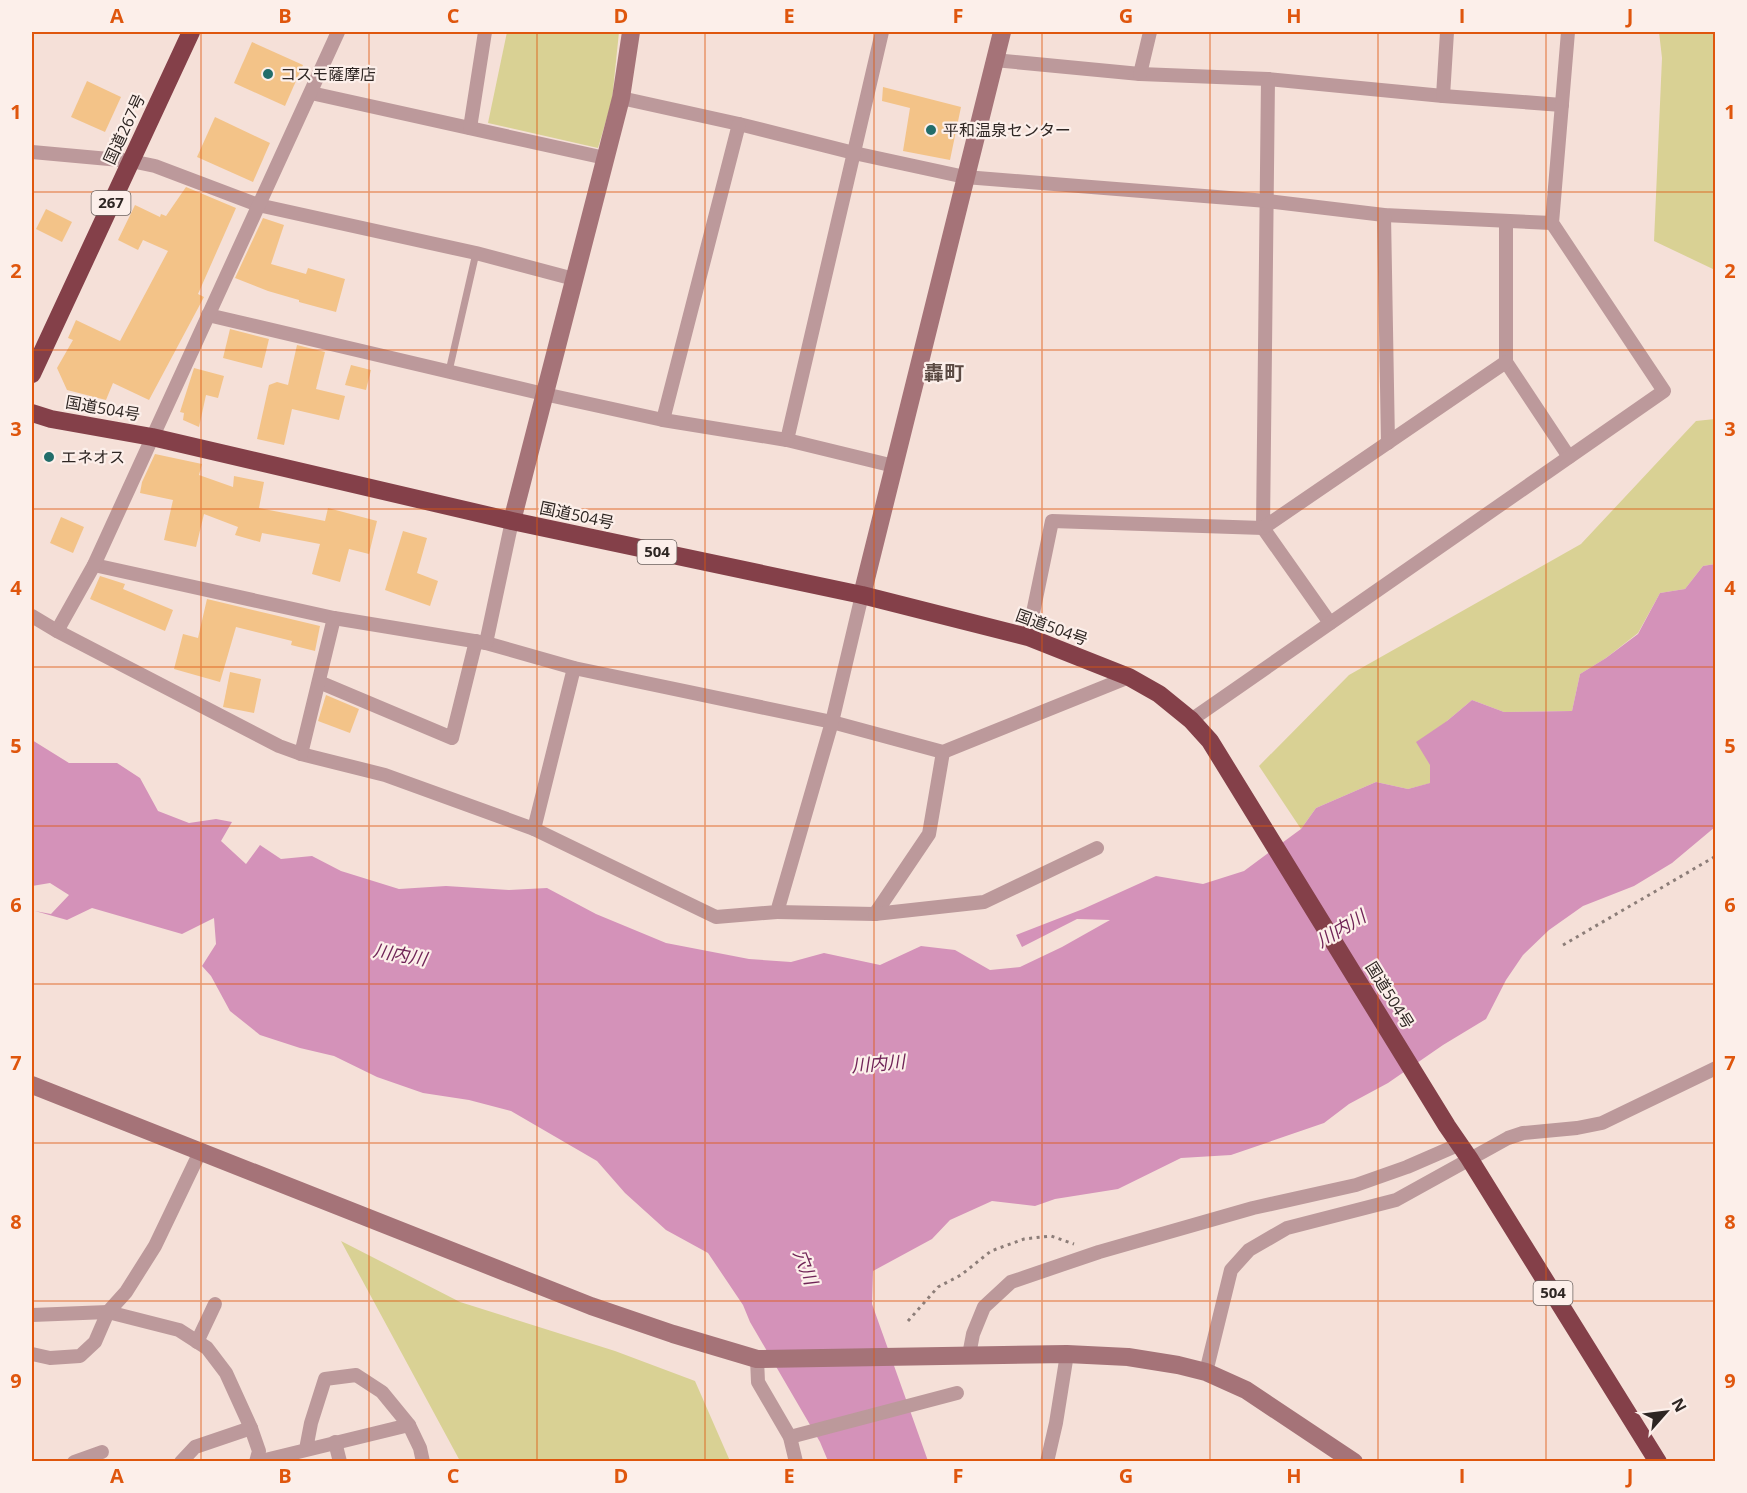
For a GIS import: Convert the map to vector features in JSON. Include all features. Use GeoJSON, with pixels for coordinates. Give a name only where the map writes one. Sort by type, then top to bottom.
{"type":"FeatureCollection","features":[{"type":"Feature","properties":{"kind":"highway","name":"国道267号"},"geometry":{"type":"LineString","coordinates":[[32,374],[191,32]]}},
{"type":"Feature","properties":{"kind":"highway","name":"国道504号"},"geometry":{"type":"LineString","coordinates":[[32,413],[51,419],[152,437],[512,521],[862,595],[1028,637],[1129,677],[1159,694],[1191,720],[1210,741],[1447,1126],[1658,1461]]}},
{"type":"Feature","properties":{"kind":"street"},"geometry":{"type":"LineString","coordinates":[[57,631],[94,565],[338,32]]}},
{"type":"Feature","properties":{"kind":"street"},"geometry":{"type":"LineString","coordinates":[[470,128],[485,32]]}},
{"type":"Feature","properties":{"kind":"street"},"geometry":{"type":"LineString","coordinates":[[319,682],[452,738],[481,642],[621,98],[631,32]]}},
{"type":"Feature","properties":{"kind":"street"},"geometry":{"type":"LineString","coordinates":[[787,440],[882,32]]}},
{"type":"Feature","properties":{"kind":"street"},"geometry":{"type":"LineString","coordinates":[[777,912],[832,722],[1002,32]]}},
{"type":"Feature","properties":{"kind":"street"},"geometry":{"type":"LineString","coordinates":[[1140,74],[1150,32]]}},
{"type":"Feature","properties":{"kind":"street"},"geometry":{"type":"LineString","coordinates":[[1443,96],[1447,32]]}},
{"type":"Feature","properties":{"kind":"street"},"geometry":{"type":"LineString","coordinates":[[1191,720],[1664,391],[1552,223],[1568,32]]}},
{"type":"Feature","properties":{"kind":"street"},"geometry":{"type":"LineString","coordinates":[[994,60],[1140,74],[1268,79],[1562,105]]}},
{"type":"Feature","properties":{"kind":"street"},"geometry":{"type":"LineString","coordinates":[[1268,79],[1263,528],[1330,623]]}},
{"type":"Feature","properties":{"kind":"street"},"geometry":{"type":"LineString","coordinates":[[311,93],[605,158]]}},
{"type":"Feature","properties":{"kind":"street"},"geometry":{"type":"LineString","coordinates":[[621,98],[965,177],[1267,201],[1384,215],[1506,223],[1552,223]]}},
{"type":"Feature","properties":{"kind":"street"},"geometry":{"type":"LineString","coordinates":[[663,420],[739,124]]}},
{"type":"Feature","properties":{"kind":"street"},"geometry":{"type":"LineString","coordinates":[[32,152],[131,161],[155,166],[258,205],[476,253],[574,279]]}},
{"type":"Feature","properties":{"kind":"street"},"geometry":{"type":"LineString","coordinates":[[1384,215],[1388,443]]}},
{"type":"Feature","properties":{"kind":"street"},"geometry":{"type":"LineString","coordinates":[[1506,223],[1506,363],[1569,457]]}},
{"type":"Feature","properties":{"kind":"street"},"geometry":{"type":"LineString","coordinates":[[208,315],[544,394],[663,420],[787,440],[894,466]]}},
{"type":"Feature","properties":{"kind":"street"},"geometry":{"type":"LineString","coordinates":[[1028,637],[1052,521],[1263,528],[1506,363]]}},
{"type":"Feature","properties":{"kind":"street"},"geometry":{"type":"LineString","coordinates":[[94,565],[334,618],[481,642],[574,668],[832,722],[943,752],[1129,677]]}},
{"type":"Feature","properties":{"kind":"street"},"geometry":{"type":"LineString","coordinates":[[32,616],[279,746],[301,754],[385,775],[534,829],[716,917],[777,912],[874,914],[984,902],[1097,848]]}},
{"type":"Feature","properties":{"kind":"street"},"geometry":{"type":"LineString","coordinates":[[301,754],[334,618]]}},
{"type":"Feature","properties":{"kind":"street"},"geometry":{"type":"LineString","coordinates":[[534,829],[574,668]]}},
{"type":"Feature","properties":{"kind":"street"},"geometry":{"type":"LineString","coordinates":[[874,914],[929,834],[943,752]]}},
{"type":"Feature","properties":{"kind":"street"},"geometry":{"type":"LineString","coordinates":[[969,1355],[973,1334],[984,1307],[1011,1282],[1099,1252],[1252,1208],[1356,1185],[1407,1167],[1523,1133],[1577,1128],[1602,1123],[1716,1068]]}},
{"type":"Feature","properties":{"kind":"street"},"geometry":{"type":"LineString","coordinates":[[32,1085],[591,1306],[757,1359],[1067,1354],[1128,1357],[1206,1372],[1246,1390],[1354,1461]]}},
{"type":"Feature","properties":{"kind":"street"},"geometry":{"type":"LineString","coordinates":[[1206,1372],[1231,1270],[1249,1250],[1287,1228],[1396,1200],[1464,1151]]}},
{"type":"Feature","properties":{"kind":"street"},"geometry":{"type":"LineString","coordinates":[[32,1354],[50,1358],[80,1356],[95,1342],[108,1312],[126,1292],[155,1246],[200,1152]]}},
{"type":"Feature","properties":{"kind":"street"},"geometry":{"type":"LineString","coordinates":[[197,1342],[215,1304]]}},
{"type":"Feature","properties":{"kind":"street"},"geometry":{"type":"LineString","coordinates":[[32,1315],[108,1312],[179,1330],[207,1348],[226,1373],[251,1428],[259,1451],[256,1461]]}},
{"type":"Feature","properties":{"kind":"street"},"geometry":{"type":"LineString","coordinates":[[1047,1461],[1056,1423],[1067,1354]]}},
{"type":"Feature","properties":{"kind":"street"},"geometry":{"type":"LineString","coordinates":[[757,1359],[759,1382],[796,1435],[796,1461]]}},
{"type":"Feature","properties":{"kind":"street"},"geometry":{"type":"LineString","coordinates":[[306,1449],[311,1423],[325,1379],[356,1375],[382,1392],[409,1425],[420,1448],[423,1461]]}},
{"type":"Feature","properties":{"kind":"street"},"geometry":{"type":"LineString","coordinates":[[796,1435],[957,1394]]}},
{"type":"Feature","properties":{"kind":"street"},"geometry":{"type":"LineString","coordinates":[[256,1461],[409,1425]]}},
{"type":"Feature","properties":{"kind":"street"},"geometry":{"type":"LineString","coordinates":[[181,1461],[195,1447],[251,1428]]}},
{"type":"Feature","properties":{"kind":"street"},"geometry":{"type":"LineString","coordinates":[[335,1442],[340,1461]]}},
{"type":"Feature","properties":{"kind":"street"},"geometry":{"type":"LineString","coordinates":[[83,1460],[102,1452]]}},
{"type":"Feature","properties":{"kind":"lane"},"geometry":{"type":"LineString","coordinates":[[449,370],[476,253]]}},
{"type":"Feature","properties":{"kind":"path"},"geometry":{"type":"LineString","coordinates":[[1563,945],[1716,856]]}},
{"type":"Feature","properties":{"kind":"path"},"geometry":{"type":"LineString","coordinates":[[908,1321],[938,1287],[961,1275],[991,1251],[1024,1239],[1051,1236],[1099,1252]]}},
{"type":"Feature","properties":{"kind":"shaded area"},"geometry":{"type":"Polygon","coordinates":[[[507,32],[619,32],[612,100],[598,148],[488,123],[507,32]]]}},
{"type":"Feature","properties":{"kind":"shaded area"},"geometry":{"type":"Polygon","coordinates":[[[1659,32],[1715,32],[1715,270],[1654,241],[1662,58],[1659,32]]]}},
{"type":"Feature","properties":{"kind":"shaded area"},"geometry":{"type":"Polygon","coordinates":[[[1715,419],[1715,564],[1703,566],[1685,589],[1660,593],[1638,633],[1606,658],[1580,674],[1572,711],[1504,712],[1472,700],[1447,721],[1430,765],[1431,783],[1408,789],[1376,782],[1316,808],[1301,829],[1259,766],[1349,675],[1581,544],[1696,421],[1715,419]]]}},
{"type":"Feature","properties":{"kind":"shaded area"},"geometry":{"type":"Polygon","coordinates":[[[341,1241],[460,1302],[615,1351],[695,1381],[730,1461],[460,1461],[341,1241]]]}},
{"type":"Feature","properties":{"kind":"water"},"geometry":{"type":"Polygon","coordinates":[[[1715,564],[1715,827],[1672,863],[1634,886],[1583,906],[1549,930],[1523,955],[1506,980],[1486,1019],[1388,1083],[1349,1104],[1324,1123],[1231,1155],[1181,1158],[1118,1189],[1055,1199],[1035,1206],[992,1201],[950,1220],[932,1239],[873,1271],[872,1304],[928,1461],[828,1461],[820,1442],[750,1322],[743,1305],[708,1253],[666,1230],[625,1193],[597,1161],[511,1111],[469,1100],[423,1093],[377,1077],[334,1056],[260,1035],[230,1011],[211,976],[202,966],[216,944],[214,918],[182,934],[92,908],[67,920],[35,911],[51,914],[69,895],[50,883],[32,886],[32,740],[69,763],[117,763],[140,778],[158,811],[189,823],[216,819],[232,822],[221,841],[246,864],[260,845],[281,859],[312,856],[341,871],[399,889],[446,886],[509,890],[547,888],[596,914],[666,943],[749,959],[791,962],[824,953],[880,965],[921,946],[955,950],[990,970],[1020,967],[1110,920],[1077,919],[1022,947],[1016,935],[1083,909],[1156,876],[1203,884],[1244,871],[1301,829],[1316,808],[1376,782],[1408,789],[1430,783],[1430,765],[1416,742],[1447,721],[1472,700],[1504,712],[1572,711],[1580,674],[1638,634],[1660,593],[1685,589],[1703,566],[1715,564]]]}},
{"type":"Feature","properties":{"kind":"building","name":"コスモ薩摩店"},"geometry":{"type":"Polygon","coordinates":[[[252,42],[303,65],[285,106],[234,83],[252,42]]]}},
{"type":"Feature","properties":{"kind":"building"},"geometry":{"type":"Polygon","coordinates":[[[87,81],[121,97],[105,132],[71,117],[87,81]]]}},
{"type":"Feature","properties":{"kind":"building","name":"平和温泉センター"},"geometry":{"type":"Polygon","coordinates":[[[883,87],[961,107],[950,160],[903,151],[910,108],[882,101],[883,87]]]}},
{"type":"Feature","properties":{"kind":"building"},"geometry":{"type":"Polygon","coordinates":[[[215,117],[270,143],[253,182],[197,157],[215,117]]]}},
{"type":"Feature","properties":{"kind":"building"},"geometry":{"type":"Polygon","coordinates":[[[186,187],[236,208],[198,294],[204,297],[149,400],[113,383],[106,400],[67,390],[57,368],[73,340],[68,338],[76,320],[120,341],[168,251],[143,240],[138,250],[118,240],[135,205],[160,217],[161,214],[166,216],[186,187]]]}},
{"type":"Feature","properties":{"kind":"building"},"geometry":{"type":"Polygon","coordinates":[[[46,209],[72,222],[62,242],[36,229],[46,209]]]}},
{"type":"Feature","properties":{"kind":"building"},"geometry":{"type":"Polygon","coordinates":[[[263,218],[284,225],[271,264],[306,274],[308,268],[345,279],[336,312],[299,302],[299,300],[235,278],[263,218]]]}},
{"type":"Feature","properties":{"kind":"building"},"geometry":{"type":"Polygon","coordinates":[[[230,329],[269,339],[262,368],[223,358],[230,329]]]}},
{"type":"Feature","properties":{"kind":"building"},"geometry":{"type":"Polygon","coordinates":[[[297,345],[325,352],[316,389],[345,396],[339,420],[292,409],[284,445],[257,439],[269,385],[277,382],[288,385],[297,345]]]}},
{"type":"Feature","properties":{"kind":"building"},"geometry":{"type":"Polygon","coordinates":[[[351,365],[371,370],[366,390],[345,385],[351,365]]]}},
{"type":"Feature","properties":{"kind":"building"},"geometry":{"type":"Polygon","coordinates":[[[194,368],[224,376],[218,398],[206,395],[199,427],[183,420],[184,413],[180,412],[194,368]]]}},
{"type":"Feature","properties":{"kind":"building"},"geometry":{"type":"Polygon","coordinates":[[[155,454],[202,464],[199,475],[233,487],[234,476],[264,482],[259,508],[325,521],[328,508],[377,521],[369,554],[349,549],[340,582],[312,574],[320,544],[262,533],[260,542],[235,535],[238,527],[204,514],[196,547],[164,540],[173,500],[140,493],[142,482],[155,454]]]}},
{"type":"Feature","properties":{"kind":"building"},"geometry":{"type":"Polygon","coordinates":[[[61,517],[84,527],[73,553],[50,543],[61,517]]]}},
{"type":"Feature","properties":{"kind":"building"},"geometry":{"type":"Polygon","coordinates":[[[403,531],[427,538],[417,573],[438,581],[430,606],[385,590],[403,531]]]}},
{"type":"Feature","properties":{"kind":"building"},"geometry":{"type":"Polygon","coordinates":[[[100,576],[125,584],[123,589],[173,610],[165,631],[90,599],[100,576]]]}},
{"type":"Feature","properties":{"kind":"building"},"geometry":{"type":"Polygon","coordinates":[[[207,599],[320,626],[315,651],[291,645],[292,641],[236,627],[220,682],[174,669],[183,634],[198,638],[207,599]]]}},
{"type":"Feature","properties":{"kind":"building"},"geometry":{"type":"Polygon","coordinates":[[[230,672],[261,679],[254,713],[223,707],[230,672]]]}},
{"type":"Feature","properties":{"kind":"building"},"geometry":{"type":"Polygon","coordinates":[[[326,695],[359,709],[350,733],[318,721],[326,695]]]}},
{"type":"Feature","properties":{"kind":"place","name":"コスモ薩摩店"},"geometry":{"type":"Point","coordinates":[268,74]}},
{"type":"Feature","properties":{"kind":"place","name":"平和温泉センター"},"geometry":{"type":"Point","coordinates":[931,130]}},
{"type":"Feature","properties":{"kind":"place","name":"エネオス"},"geometry":{"type":"Point","coordinates":[49,457]}},
{"type":"Feature","properties":{"kind":"district","name":"轟町"},"geometry":{"type":"Point","coordinates":[944,373]}},
{"type":"Feature","properties":{"kind":"water label","name":"川内川"},"geometry":{"type":"Point","coordinates":[1341,929]}},
{"type":"Feature","properties":{"kind":"water label","name":"川内川"},"geometry":{"type":"Point","coordinates":[400,955]}},
{"type":"Feature","properties":{"kind":"water label","name":"川内川"},"geometry":{"type":"Point","coordinates":[878,1064]}},
{"type":"Feature","properties":{"kind":"water label","name":"穴川"},"geometry":{"type":"Point","coordinates":[805,1267]}}]}
